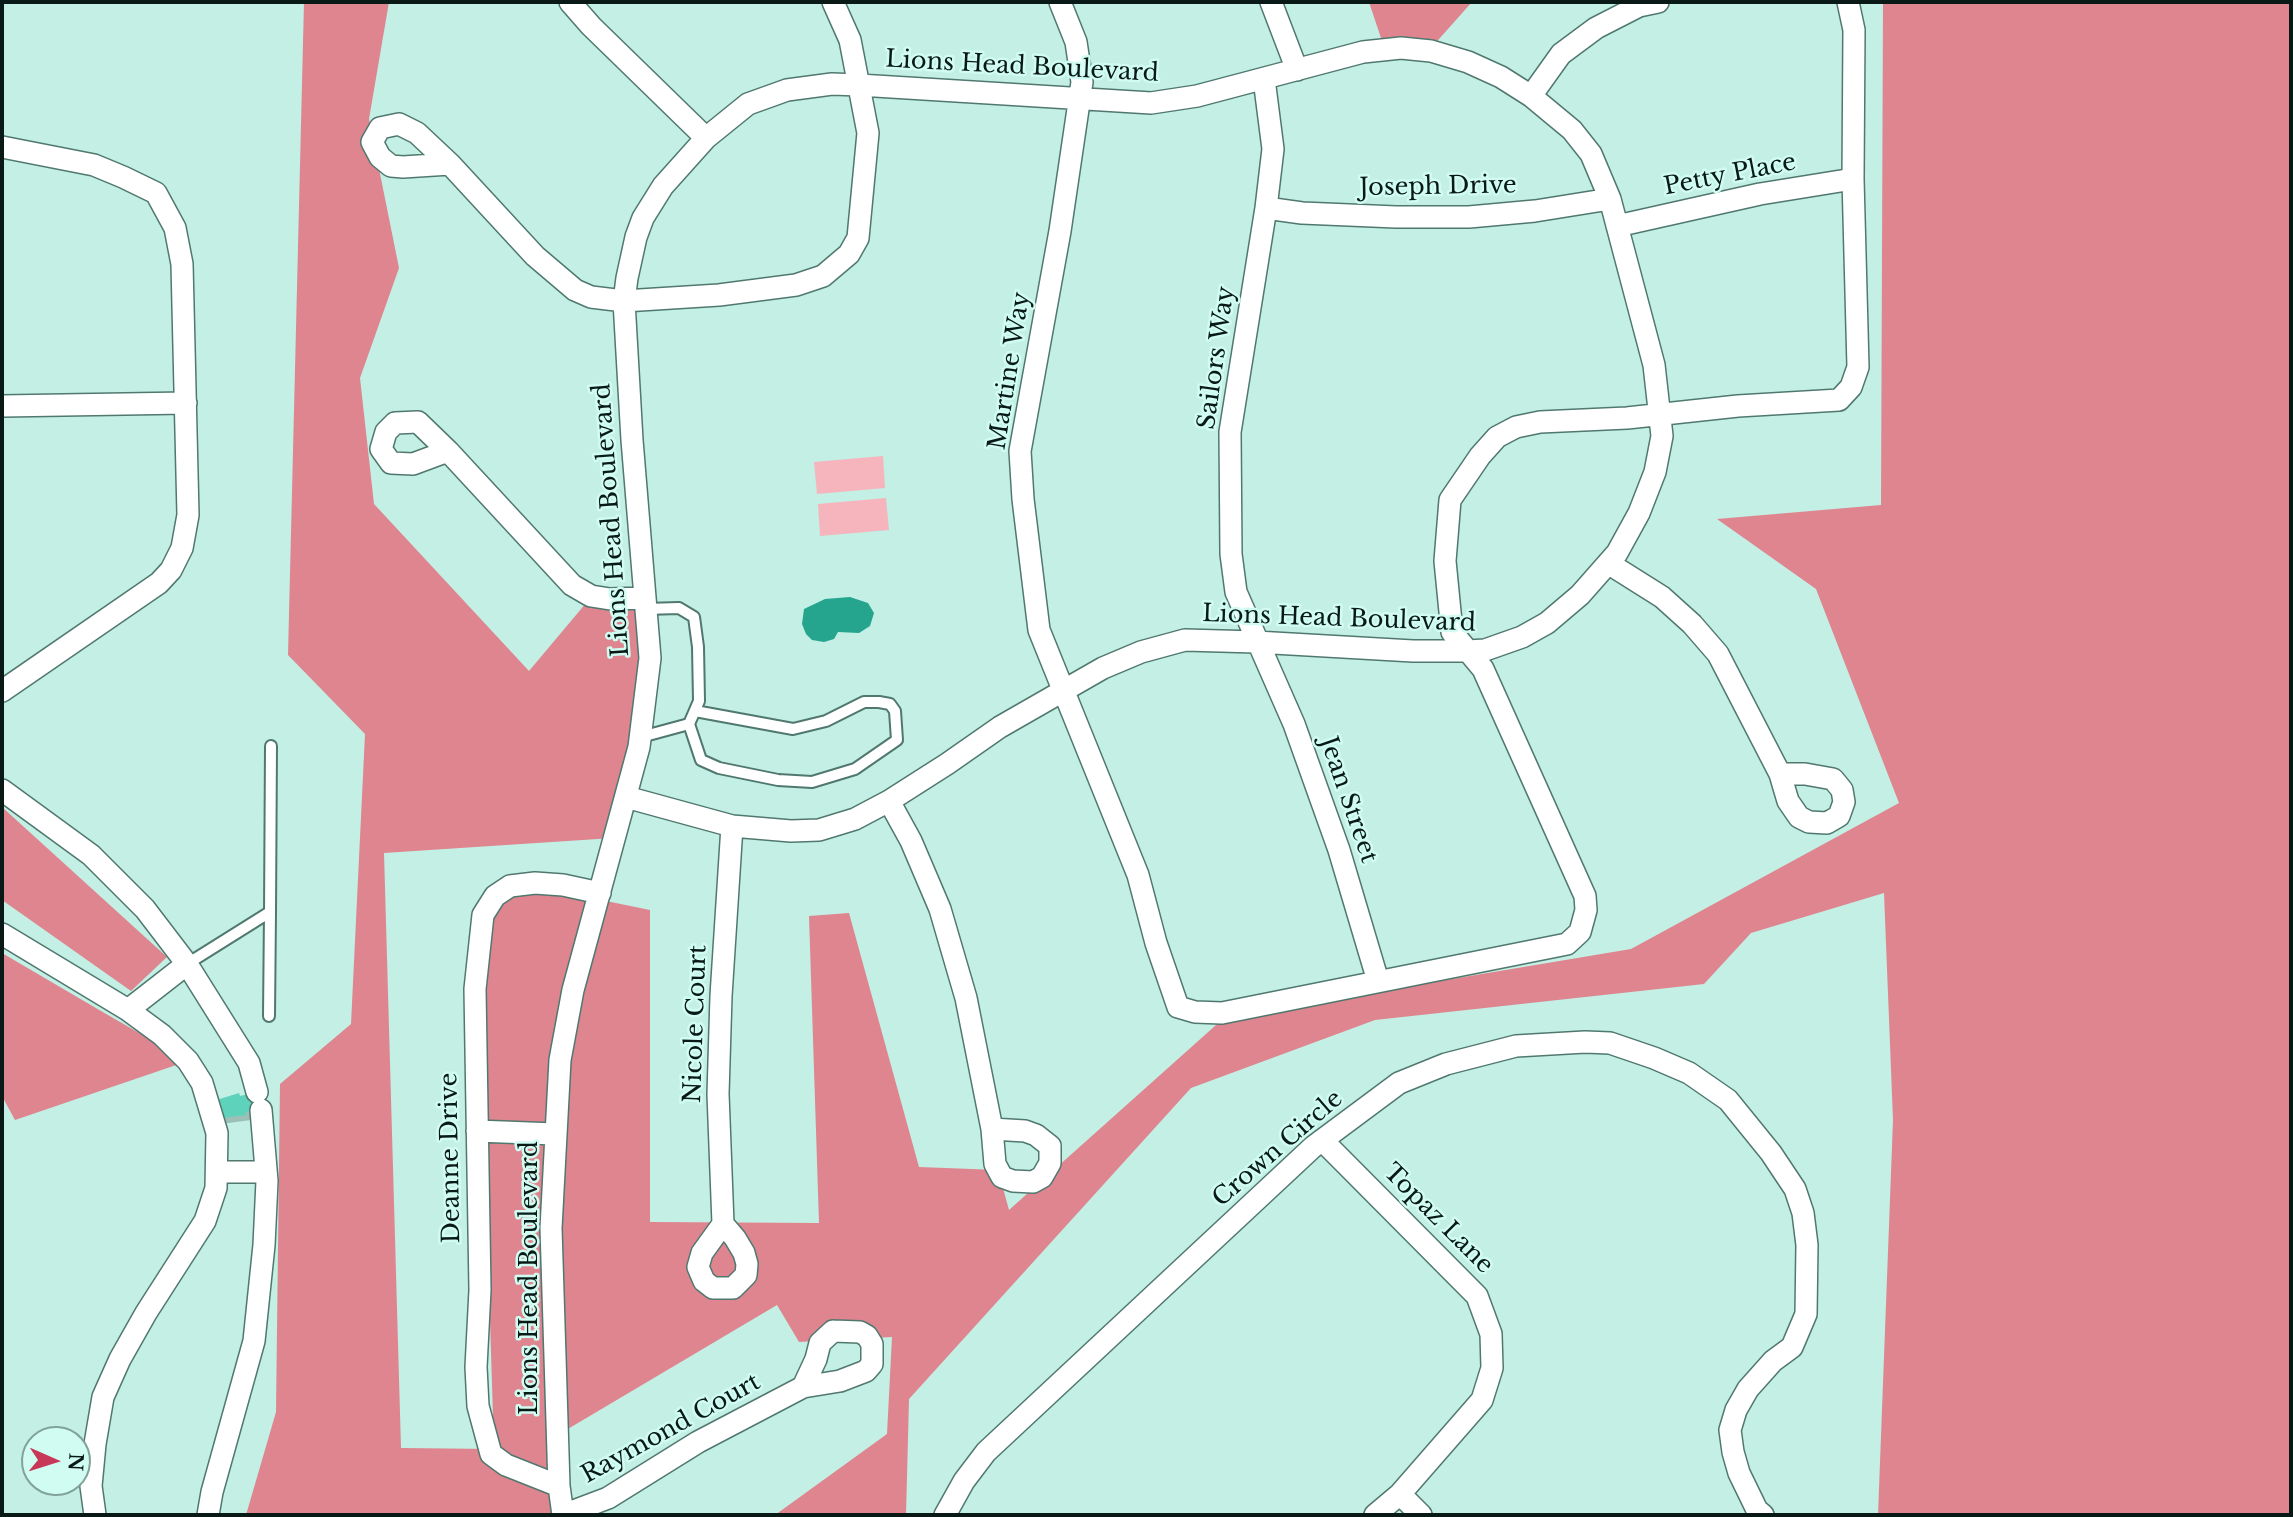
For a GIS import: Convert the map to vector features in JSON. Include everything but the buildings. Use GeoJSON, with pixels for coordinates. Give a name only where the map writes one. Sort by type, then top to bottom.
{"type":"FeatureCollection","features":[{"type":"Feature","properties":{"kind":"street"},"geometry":{"type":"LineString","coordinates":[[570,2],[591,26],[706,138]]}},
{"type":"Feature","properties":{"kind":"street"},"geometry":{"type":"LineString","coordinates":[[450,164],[535,256],[575,290],[591,297],[624,301],[719,295],[796,285],[824,276],[849,254],[858,237],[868,133],[850,40],[833,2]]}},
{"type":"Feature","properties":{"kind":"street","name":"Martine Way"},"geometry":{"type":"LineString","coordinates":[[1060,2],[1076,42],[1082,82],[1060,231],[1020,451],[1039,630],[1138,875],[1156,943],[1178,1007],[1195,1012],[1222,1013],[1378,981]]}},
{"type":"Feature","properties":{"kind":"street"},"geometry":{"type":"LineString","coordinates":[[1271,2],[1297,70]]}},
{"type":"Feature","properties":{"kind":"street"},"geometry":{"type":"LineString","coordinates":[[1531,96],[1561,54],[1596,28],[1639,6],[1658,2]]}},
{"type":"Feature","properties":{"kind":"street"},"geometry":{"type":"LineString","coordinates":[[1378,981],[1567,944],[1580,932],[1586,910],[1585,896],[1483,669],[1452,632],[1445,561],[1450,500],[1480,456],[1497,438],[1516,427],[1540,422],[1839,400],[1852,387],[1858,367],[1853,179],[1854,30],[1848,2]]}},
{"type":"Feature","properties":{"kind":"street","name":"Lions Head Boulevard"},"geometry":{"type":"LineString","coordinates":[[563,1515],[559,1486],[551,1228],[555,1135],[562,1049],[573,990],[641,737],[650,658],[624,301],[630,264],[643,218],[663,186],[706,138],[748,104],[787,90],[832,84],[1151,103],[1197,96],[1363,52],[1401,48],[1421,50],[1468,62],[1501,77],[1531,96],[1572,130],[1591,154],[1610,199],[1654,365],[1662,436],[1655,472],[1639,513],[1617,553],[1580,595],[1547,623],[1522,638],[1485,650],[1413,651],[1185,640],[1141,652],[1103,668],[1000,727],[889,801],[855,819],[819,830],[791,831],[732,826],[626,797]]}},
{"type":"Feature","properties":{"kind":"street","name":"Sailors Way"},"geometry":{"type":"LineString","coordinates":[[1256,642],[1236,592],[1231,554],[1230,432],[1273,149],[1264,79]]}},
{"type":"Feature","properties":{"kind":"street"},"geometry":{"type":"LineString","coordinates":[[2,147],[94,164],[156,193],[175,228],[182,264],[188,515],[182,548],[171,570],[159,583],[2,691]]}},
{"type":"Feature","properties":{"kind":"street","name":"Petty Place"},"geometry":{"type":"LineString","coordinates":[[1617,226],[1760,194],[1853,179]]}},
{"type":"Feature","properties":{"kind":"street","name":"Joseph Drive"},"geometry":{"type":"LineString","coordinates":[[1266,208],[1342,215],[1469,217],[1535,211],[1610,199]]}},
{"type":"Feature","properties":{"kind":"street"},"geometry":{"type":"LineString","coordinates":[[2,406],[186,403]]}},
{"type":"Feature","properties":{"kind":"street"},"geometry":{"type":"LineString","coordinates":[[448,451],[572,585],[591,596],[645,603]]}},
{"type":"Feature","properties":{"kind":"street"},"geometry":{"type":"LineString","coordinates":[[1608,563],[1662,597],[1692,624],[1718,654],[1780,774]]}},
{"type":"Feature","properties":{"kind":"street","name":"Jean Street"},"geometry":{"type":"LineString","coordinates":[[1256,642],[1299,736],[1339,850],[1378,981]]}},
{"type":"Feature","properties":{"kind":"street"},"geometry":{"type":"LineString","coordinates":[[2,790],[90,855],[145,909],[187,964],[249,1063],[259,1100],[267,1172],[264,1245],[254,1340],[208,1515]]}},
{"type":"Feature","properties":{"kind":"street"},"geometry":{"type":"LineString","coordinates":[[889,801],[911,841],[940,909],[966,998],[992,1129]]}},
{"type":"Feature","properties":{"kind":"street","name":"Nicole Court"},"geometry":{"type":"LineString","coordinates":[[723,1224],[718,1094],[721,996],[732,826]]}},
{"type":"Feature","properties":{"kind":"street","name":"Deanne Drive"},"geometry":{"type":"LineString","coordinates":[[559,1486],[506,1465],[491,1454],[478,1406],[476,1367],[480,1290],[475,989],[482,915],[495,896],[510,886],[535,883],[564,885],[600,893]]}},
{"type":"Feature","properties":{"kind":"street"},"geometry":{"type":"LineString","coordinates":[[2,934],[128,1010],[162,1035],[188,1061],[202,1083],[217,1132],[216,1188],[205,1221],[146,1313],[120,1359],[103,1397],[91,1486],[95,1515]]}},
{"type":"Feature","properties":{"kind":"street"},"geometry":{"type":"LineString","coordinates":[[128,1010],[187,964]]}},
{"type":"Feature","properties":{"kind":"street","name":"Crown Circle"},"geometry":{"type":"LineString","coordinates":[[945,1515],[964,1480],[986,1452],[1322,1140],[1399,1083],[1446,1064],[1517,1046],[1610,1043],[1689,1073],[1728,1100],[1771,1153],[1795,1189],[1803,1213],[1807,1245],[1806,1314],[1792,1347],[1773,1361],[1748,1389],[1736,1410],[1730,1430],[1739,1473],[1757,1510],[1763,1515]]}},
{"type":"Feature","properties":{"kind":"street"},"geometry":{"type":"LineString","coordinates":[[477,1131],[555,1135]]}},
{"type":"Feature","properties":{"kind":"street","name":"Topaz Lane"},"geometry":{"type":"LineString","coordinates":[[1322,1140],[1478,1296],[1491,1334],[1492,1368],[1482,1401],[1400,1493],[1375,1515]]}},
{"type":"Feature","properties":{"kind":"street"},"geometry":{"type":"LineString","coordinates":[[217,1172],[267,1172]]}},
{"type":"Feature","properties":{"kind":"street","name":"Raymond Court"},"geometry":{"type":"LineString","coordinates":[[563,1515],[608,1498],[698,1441],[803,1387]]}},
{"type":"Feature","properties":{"kind":"street"},"geometry":{"type":"LineString","coordinates":[[1400,1493],[1421,1515]]}},
{"type":"Feature","properties":{"kind":"lane"},"geometry":{"type":"LineString","coordinates":[[645,603],[679,608],[694,617],[698,648],[699,701],[689,724],[702,760],[719,768],[778,780],[812,782],[855,769],[897,740],[895,711],[890,704],[879,702],[864,702],[826,721],[793,729],[695,711]]}},
{"type":"Feature","properties":{"kind":"lane"},"geometry":{"type":"LineString","coordinates":[[641,737],[689,724]]}},
{"type":"Feature","properties":{"kind":"lane"},"geometry":{"type":"LineString","coordinates":[[269,1016],[271,746]]}},
{"type":"Feature","properties":{"kind":"lane"},"geometry":{"type":"LineString","coordinates":[[187,964],[270,912]]}},
{"type":"Feature","properties":{"kind":"shaded area"},"geometry":{"type":"Polygon","coordinates":[[[304,2],[389,2],[369,119],[399,268],[360,378],[374,504],[529,671],[592,596],[644,601],[627,789],[613,838],[384,853],[401,1448],[494,1449],[478,933],[518,883],[650,910],[650,1222],[819,1223],[809,916],[849,913],[919,1167],[998,1170],[1009,1210],[1225,1017],[1631,949],[1899,803],[1816,589],[1717,519],[1881,505],[1883,2],[2291,2],[2291,1515],[1878,1515],[1893,1120],[1884,893],[1751,933],[1704,984],[1375,1020],[1191,1088],[909,1399],[906,1515],[775,1515],[887,1434],[892,1337],[799,1342],[777,1305],[556,1436],[568,1515],[246,1515],[276,1412],[280,1084],[351,1024],[365,734],[288,655],[304,2]]]}},
{"type":"Feature","properties":{"kind":"shaded area"},"geometry":{"type":"Polygon","coordinates":[[[1369,2],[1472,2],[1431,48],[1384,47],[1369,2]]]}},
{"type":"Feature","properties":{"kind":"shaded area"},"geometry":{"type":"Polygon","coordinates":[[[883,456],[885,488],[817,494],[814,462],[883,456]]]}},
{"type":"Feature","properties":{"kind":"shaded area"},"geometry":{"type":"Polygon","coordinates":[[[886,498],[889,530],[820,536],[818,504],[886,498]]]}},
{"type":"Feature","properties":{"kind":"shaded area"},"geometry":{"type":"Polygon","coordinates":[[[850,597],[868,603],[874,613],[870,626],[859,633],[838,632],[834,639],[824,642],[812,640],[806,634],[802,624],[804,609],[825,599],[850,597]]]}},
{"type":"Feature","properties":{"kind":"shaded area"},"geometry":{"type":"Polygon","coordinates":[[[2,807],[167,957],[131,991],[2,900],[2,807]]]}},
{"type":"Feature","properties":{"kind":"shaded area"},"geometry":{"type":"Polygon","coordinates":[[[2,953],[188,1061],[15,1120],[2,1096],[2,953]]]}}]}
